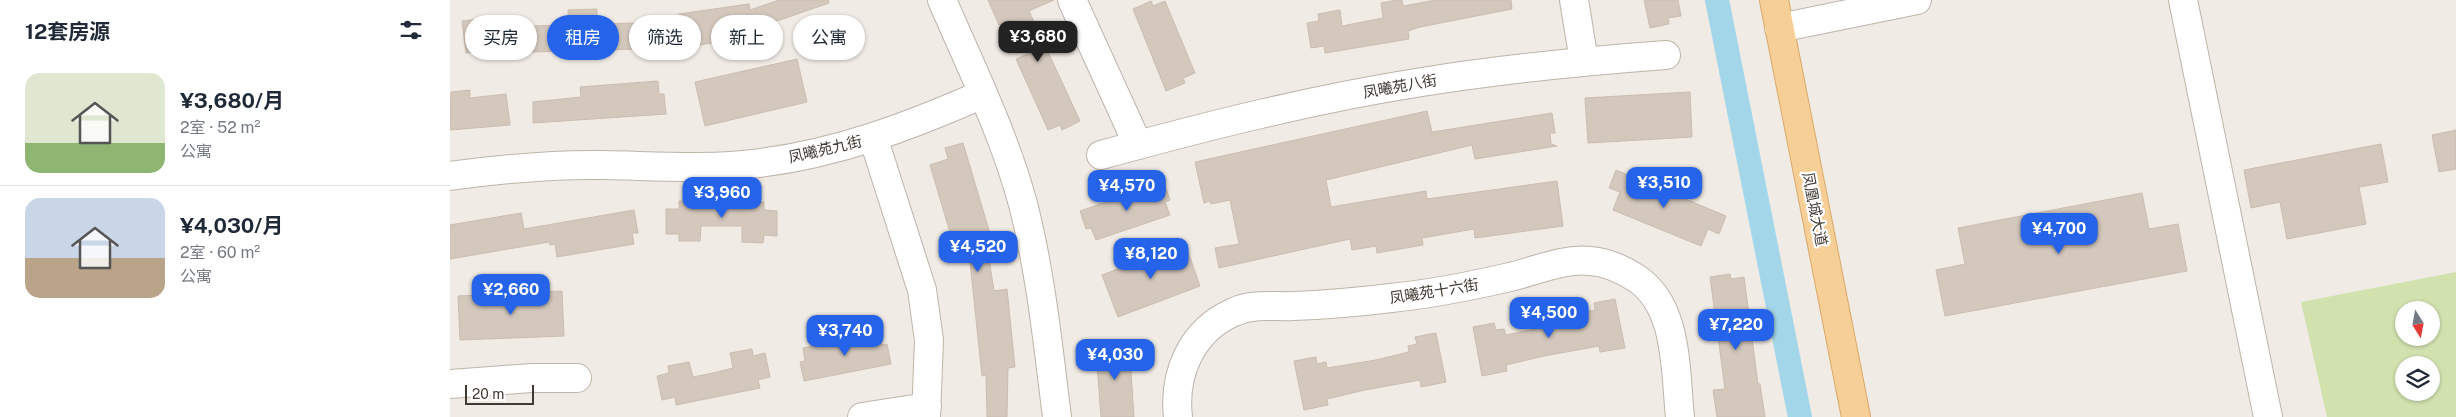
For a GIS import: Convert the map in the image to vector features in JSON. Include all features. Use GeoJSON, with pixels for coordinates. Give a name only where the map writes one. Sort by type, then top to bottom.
{"type":"FeatureCollection","features":[{"type":"Feature","properties":{"kind":"main road","name":"凤凰城大道"},"geometry":{"type":"LineString","coordinates":[[1774,0],[1856,417]]}},
{"type":"Feature","properties":{"kind":"street"},"geometry":{"type":"LineString","coordinates":[[942,0],[997,126],[1022,203],[1040,282],[1058,417]]}},
{"type":"Feature","properties":{"kind":"street"},"geometry":{"type":"LineString","coordinates":[[1072,0],[1138,145]]}},
{"type":"Feature","properties":{"kind":"street"},"geometry":{"type":"LineString","coordinates":[[1574,0],[1584,62]]}},
{"type":"Feature","properties":{"kind":"street"},"geometry":{"type":"LineString","coordinates":[[1780,28],[1917,0]]}},
{"type":"Feature","properties":{"kind":"street"},"geometry":{"type":"LineString","coordinates":[[2183,0],[2268,417]]}},
{"type":"Feature","properties":{"kind":"street","name":"凤曦苑八街"},"geometry":{"type":"LineString","coordinates":[[1101,155],[1260,113],[1340,96],[1439,79],[1584,62],[1666,55]]}},
{"type":"Feature","properties":{"kind":"street","name":"凤曦苑九街"},"geometry":{"type":"LineString","coordinates":[[450,176],[536,167],[603,165],[682,169],[760,164],[836,149],[873,138],[911,125],[983,94]]}},
{"type":"Feature","properties":{"kind":"street"},"geometry":{"type":"LineString","coordinates":[[862,417],[926,412],[929,340],[922,290],[873,138]]}},
{"type":"Feature","properties":{"kind":"street","name":"凤曦苑十六街"},"geometry":{"type":"LineString","coordinates":[[1178,417],[1176,402],[1180,374],[1191,348],[1210,327],[1234,311],[1262,304],[1290,306],[1391,298],[1492,281],[1565,262],[1591,260],[1616,267],[1638,279],[1655,298],[1667,320],[1672,345],[1680,417]]}},
{"type":"Feature","properties":{"kind":"street"},"geometry":{"type":"LineString","coordinates":[[450,384],[532,378],[577,378]]}},
{"type":"Feature","properties":{"kind":"green space"},"geometry":{"type":"Polygon","coordinates":[[[2456,272],[2456,417],[2327,417],[2301,302],[2456,272]]]}},
{"type":"Feature","properties":{"kind":"building"},"geometry":{"type":"Polygon","coordinates":[[[779,0],[828,0],[829,3],[783,19],[783,15],[711,15],[711,43],[701,45],[701,15],[679,14],[749,4],[750,10],[779,0]]]}},
{"type":"Feature","properties":{"kind":"building"},"geometry":{"type":"Polygon","coordinates":[[[988,0],[1054,0],[1029,11],[1080,121],[1062,130],[1060,125],[1048,130],[1016,59],[1028,54],[1011,20],[999,25],[988,0]]]}},
{"type":"Feature","properties":{"kind":"building"},"geometry":{"type":"Polygon","coordinates":[[[1402,0],[1403,6],[1436,0],[1511,0],[1512,9],[1420,27],[1408,31],[1409,39],[1325,53],[1324,46],[1311,48],[1307,23],[1319,21],[1318,14],[1340,10],[1342,26],[1383,18],[1381,3],[1402,0]]]}},
{"type":"Feature","properties":{"kind":"building"},"geometry":{"type":"Polygon","coordinates":[[[1644,0],[1678,0],[1681,16],[1668,18],[1669,24],[1650,28],[1644,0]]]}},
{"type":"Feature","properties":{"kind":"building"},"geometry":{"type":"Polygon","coordinates":[[[1151,1],[1153,6],[1165,1],[1195,73],[1183,78],[1185,83],[1166,91],[1133,9],[1151,1]]]}},
{"type":"Feature","properties":{"kind":"building"},"geometry":{"type":"Polygon","coordinates":[[[597,9],[597,15],[568,15],[568,10],[597,9]]]}},
{"type":"Feature","properties":{"kind":"building"},"geometry":{"type":"Polygon","coordinates":[[[462,21],[465,21],[465,45],[462,21]]]}},
{"type":"Feature","properties":{"kind":"building"},"geometry":{"type":"Polygon","coordinates":[[[619,23],[629,23],[629,49],[619,49],[619,23]]]}},
{"type":"Feature","properties":{"kind":"building"},"geometry":{"type":"Polygon","coordinates":[[[537,26],[547,26],[547,52],[537,52],[537,26]]]}},
{"type":"Feature","properties":{"kind":"building"},"geometry":{"type":"Polygon","coordinates":[[[797,60],[807,102],[705,126],[695,82],[797,60]]]}},
{"type":"Feature","properties":{"kind":"building"},"geometry":{"type":"Polygon","coordinates":[[[658,81],[659,94],[664,94],[666,114],[533,123],[533,102],[581,97],[580,87],[658,81]]]}},
{"type":"Feature","properties":{"kind":"building"},"geometry":{"type":"Polygon","coordinates":[[[470,90],[470,98],[506,94],[510,125],[450,130],[451,92],[470,90]]]}},
{"type":"Feature","properties":{"kind":"building"},"geometry":{"type":"Polygon","coordinates":[[[1690,92],[1692,137],[1588,143],[1585,98],[1690,92]]]}},
{"type":"Feature","properties":{"kind":"building"},"geometry":{"type":"Polygon","coordinates":[[[1427,111],[1432,132],[1552,113],[1555,133],[1550,133],[1551,144],[1557,146],[1475,159],[1472,145],[1326,180],[1331,207],[1426,191],[1427,199],[1557,181],[1563,226],[1475,238],[1474,229],[1422,238],[1423,245],[1377,253],[1376,246],[1352,250],[1350,239],[1219,268],[1215,248],[1239,244],[1230,200],[1211,204],[1210,201],[1204,203],[1195,162],[1427,111]]]}},
{"type":"Feature","properties":{"kind":"building"},"geometry":{"type":"Polygon","coordinates":[[[2456,130],[2456,169],[2439,172],[2432,135],[2456,130]]]}},
{"type":"Feature","properties":{"kind":"building"},"geometry":{"type":"Polygon","coordinates":[[[963,143],[997,257],[989,259],[994,291],[1007,289],[1015,367],[1008,368],[1007,417],[987,417],[986,375],[982,376],[969,252],[957,256],[930,165],[948,159],[945,148],[963,143]]]}},
{"type":"Feature","properties":{"kind":"building"},"geometry":{"type":"Polygon","coordinates":[[[2381,144],[2388,182],[2359,187],[2366,224],[2287,239],[2280,202],[2251,208],[2244,170],[2381,144]]]}},
{"type":"Feature","properties":{"kind":"building"},"geometry":{"type":"Polygon","coordinates":[[[1616,170],[1726,216],[1719,234],[1708,229],[1701,246],[1613,210],[1620,192],[1609,188],[1616,170]]]}},
{"type":"Feature","properties":{"kind":"building"},"geometry":{"type":"Polygon","coordinates":[[[1164,182],[1170,200],[1165,202],[1170,215],[1096,240],[1091,228],[1086,229],[1080,211],[1164,182]]]}},
{"type":"Feature","properties":{"kind":"building"},"geometry":{"type":"Polygon","coordinates":[[[2142,193],[2149,229],[2178,224],[2187,271],[1945,316],[1936,270],[1965,264],[1958,228],[2142,193]]]}},
{"type":"Feature","properties":{"kind":"building"},"geometry":{"type":"Polygon","coordinates":[[[679,201],[764,202],[764,210],[777,211],[777,236],[764,235],[763,243],[742,242],[742,226],[701,226],[700,241],[679,241],[679,234],[666,234],[666,209],[679,209],[679,201]]]}},
{"type":"Feature","properties":{"kind":"building"},"geometry":{"type":"Polygon","coordinates":[[[634,210],[638,233],[632,233],[634,244],[557,257],[555,244],[550,245],[549,242],[450,259],[450,225],[521,213],[524,229],[634,210]]]}},
{"type":"Feature","properties":{"kind":"building"},"geometry":{"type":"Polygon","coordinates":[[[1185,243],[1200,286],[1118,317],[1102,275],[1185,243]]]}},
{"type":"Feature","properties":{"kind":"building"},"geometry":{"type":"Polygon","coordinates":[[[1730,274],[1731,279],[1744,277],[1758,384],[1760,384],[1765,417],[1717,417],[1713,390],[1725,389],[1710,277],[1730,274]]]}},
{"type":"Feature","properties":{"kind":"building"},"geometry":{"type":"Polygon","coordinates":[[[562,291],[564,336],[460,340],[458,296],[562,291]]]}},
{"type":"Feature","properties":{"kind":"building"},"geometry":{"type":"Polygon","coordinates":[[[1615,299],[1625,348],[1600,352],[1599,346],[1544,356],[1506,365],[1507,371],[1482,376],[1473,327],[1494,323],[1496,330],[1504,329],[1506,335],[1588,318],[1586,312],[1595,310],[1594,303],[1615,299]]]}},
{"type":"Feature","properties":{"kind":"building"},"geometry":{"type":"Polygon","coordinates":[[[879,332],[882,345],[887,344],[891,364],[804,381],[800,362],[805,361],[803,348],[879,332]]]}},
{"type":"Feature","properties":{"kind":"building"},"geometry":{"type":"Polygon","coordinates":[[[1436,333],[1446,382],[1421,387],[1420,380],[1365,390],[1327,399],[1328,405],[1304,410],[1294,361],[1316,357],[1317,364],[1326,362],[1327,368],[1376,360],[1409,352],[1408,346],[1417,344],[1415,337],[1436,333]]]}},
{"type":"Feature","properties":{"kind":"building"},"geometry":{"type":"Polygon","coordinates":[[[1129,343],[1134,417],[1101,417],[1096,350],[1109,350],[1109,344],[1129,343]]]}},
{"type":"Feature","properties":{"kind":"building"},"geometry":{"type":"Polygon","coordinates":[[[752,349],[753,356],[765,353],[770,377],[758,380],[760,388],[676,405],[675,397],[662,400],[657,376],[669,373],[668,366],[689,362],[693,377],[713,373],[733,368],[730,353],[752,349]]]}},
{"type":"Feature","properties":{"kind":"waterway"},"geometry":{"type":"LineString","coordinates":[[1717,0],[1800,417]]}}]}
